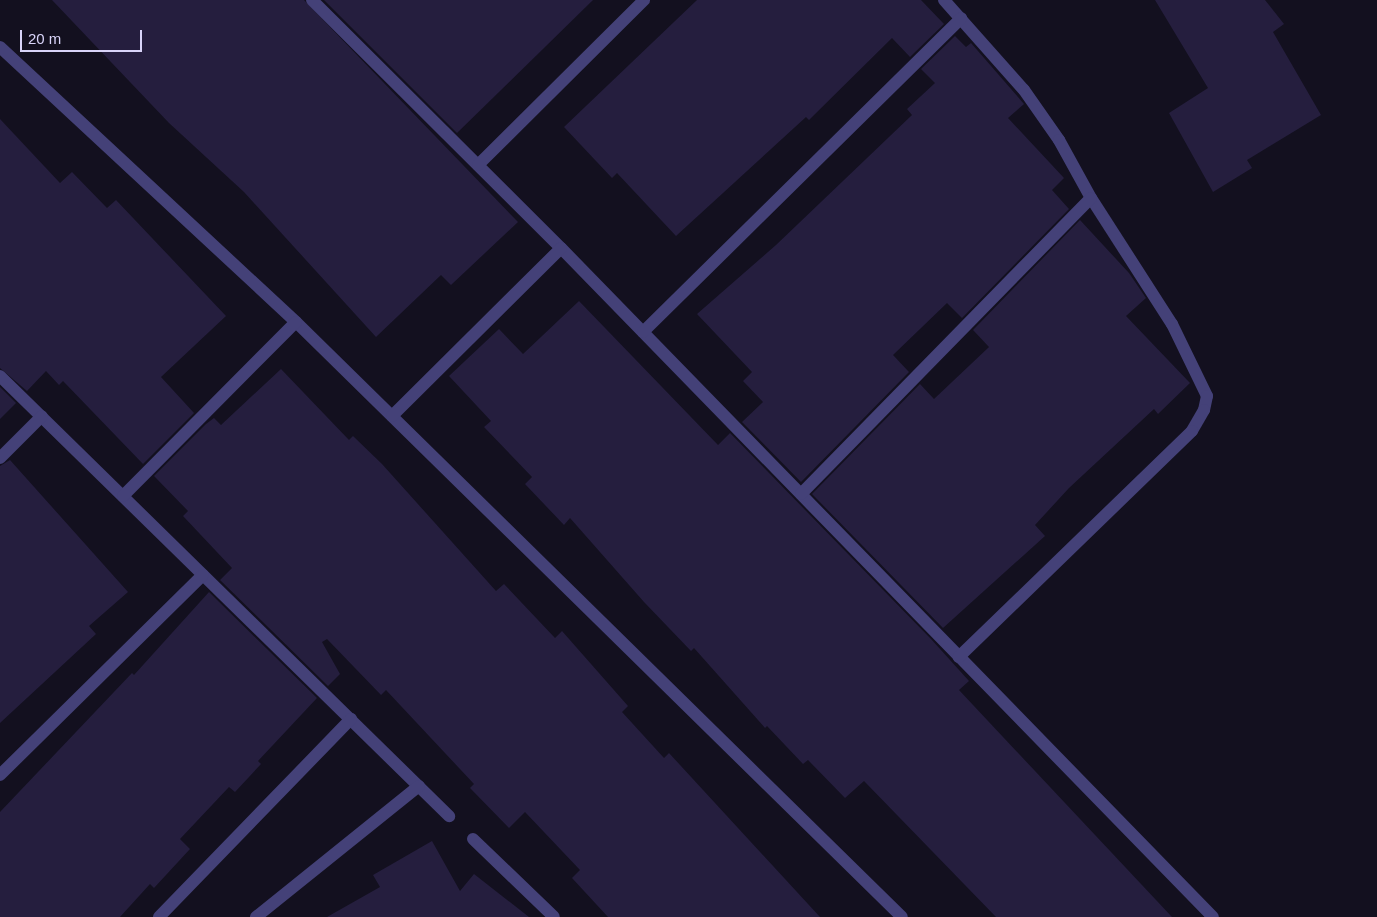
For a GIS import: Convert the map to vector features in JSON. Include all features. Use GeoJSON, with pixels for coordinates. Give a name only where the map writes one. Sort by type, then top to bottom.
{"type":"FeatureCollection","features":[{"type":"Feature","properties":{"kind":"street"},"geometry":{"type":"LineString","coordinates":[[478,165],[644,0]]}},
{"type":"Feature","properties":{"kind":"street"},"geometry":{"type":"LineString","coordinates":[[944,0],[1024,90],[1059,140],[1091,198],[1172,324],[1206,390],[1206,403],[1192,431],[959,657]]}},
{"type":"Feature","properties":{"kind":"street"},"geometry":{"type":"LineString","coordinates":[[316,2],[644,332],[1213,917]]}},
{"type":"Feature","properties":{"kind":"street"},"geometry":{"type":"LineString","coordinates":[[644,332],[961,18]]}},
{"type":"Feature","properties":{"kind":"street"},"geometry":{"type":"LineString","coordinates":[[0,48],[296,322],[902,917]]}},
{"type":"Feature","properties":{"kind":"street"},"geometry":{"type":"LineString","coordinates":[[801,494],[1091,198]]}},
{"type":"Feature","properties":{"kind":"street"},"geometry":{"type":"LineString","coordinates":[[392,416],[561,248]]}},
{"type":"Feature","properties":{"kind":"street"},"geometry":{"type":"LineString","coordinates":[[123,496],[296,322]]}},
{"type":"Feature","properties":{"kind":"street"},"geometry":{"type":"LineString","coordinates":[[0,376],[449,816]]}},
{"type":"Feature","properties":{"kind":"street"},"geometry":{"type":"LineString","coordinates":[[0,458],[42,416]]}},
{"type":"Feature","properties":{"kind":"street"},"geometry":{"type":"LineString","coordinates":[[0,775],[203,575]]}},
{"type":"Feature","properties":{"kind":"street"},"geometry":{"type":"LineString","coordinates":[[159,917],[351,719]]}},
{"type":"Feature","properties":{"kind":"street"},"geometry":{"type":"LineString","coordinates":[[256,917],[419,786]]}},
{"type":"Feature","properties":{"kind":"street"},"geometry":{"type":"LineString","coordinates":[[473,839],[554,917]]}},
{"type":"Feature","properties":{"kind":"building"},"geometry":{"type":"Polygon","coordinates":[[[52,0],[304,0],[518,222],[451,285],[441,275],[376,337],[244,192],[169,123],[52,0]]]}},
{"type":"Feature","properties":{"kind":"building"},"geometry":{"type":"Polygon","coordinates":[[[324,0],[593,0],[457,133],[324,0]]]}},
{"type":"Feature","properties":{"kind":"building"},"geometry":{"type":"Polygon","coordinates":[[[697,0],[921,0],[944,24],[910,57],[892,38],[809,120],[806,117],[676,236],[617,173],[612,178],[564,127],[697,0]]]}},
{"type":"Feature","properties":{"kind":"building"},"geometry":{"type":"Polygon","coordinates":[[[1155,0],[1265,0],[1284,24],[1273,32],[1321,115],[1247,160],[1252,168],[1213,192],[1169,113],[1208,88],[1155,0]]]}},
{"type":"Feature","properties":{"kind":"building"},"geometry":{"type":"Polygon","coordinates":[[[955,36],[966,47],[971,43],[1024,104],[1008,118],[1064,178],[1052,190],[1069,209],[962,318],[947,303],[893,355],[909,372],[801,482],[742,422],[763,402],[743,381],[752,372],[697,314],[776,245],[912,115],[907,109],[935,83],[921,69],[955,36]]]}},
{"type":"Feature","properties":{"kind":"building"},"geometry":{"type":"Polygon","coordinates":[[[0,119],[60,183],[72,172],[107,208],[116,200],[226,316],[161,377],[194,413],[143,464],[63,381],[59,385],[46,371],[27,391],[0,368],[0,119]]]}},
{"type":"Feature","properties":{"kind":"building"},"geometry":{"type":"Polygon","coordinates":[[[1080,220],[1129,273],[1146,298],[1126,316],[1190,383],[1158,414],[1154,409],[1069,488],[1035,525],[1045,536],[943,628],[812,494],[920,384],[934,399],[989,347],[973,330],[1080,220]]]}},
{"type":"Feature","properties":{"kind":"building"},"geometry":{"type":"Polygon","coordinates":[[[579,301],[718,445],[730,433],[931,639],[969,681],[959,690],[1172,917],[996,917],[864,781],[845,798],[808,760],[803,764],[767,726],[765,728],[694,648],[691,651],[644,602],[570,518],[564,525],[525,484],[532,477],[484,427],[491,421],[449,376],[499,329],[523,354],[579,301]]]}},
{"type":"Feature","properties":{"kind":"building"},"geometry":{"type":"Polygon","coordinates":[[[281,369],[349,440],[353,436],[382,464],[496,591],[504,584],[555,638],[562,631],[628,706],[622,712],[664,758],[669,753],[820,917],[608,917],[572,878],[580,870],[525,812],[509,828],[470,788],[474,784],[386,690],[381,695],[327,639],[322,642],[340,674],[328,686],[220,580],[232,568],[183,516],[188,511],[154,476],[206,424],[214,418],[221,425],[281,369]]]}},
{"type":"Feature","properties":{"kind":"building"},"geometry":{"type":"Polygon","coordinates":[[[0,387],[16,403],[0,419],[0,387]]]}},
{"type":"Feature","properties":{"kind":"building"},"geometry":{"type":"Polygon","coordinates":[[[10,460],[128,592],[89,626],[96,634],[0,723],[0,466],[10,460]]]}},
{"type":"Feature","properties":{"kind":"building"},"geometry":{"type":"Polygon","coordinates":[[[209,592],[317,698],[258,761],[261,764],[235,792],[229,787],[180,839],[190,849],[154,888],[150,884],[120,917],[0,917],[0,812],[132,673],[134,675],[209,592]]]}},
{"type":"Feature","properties":{"kind":"building"},"geometry":{"type":"Polygon","coordinates":[[[432,841],[460,891],[474,874],[529,917],[327,917],[380,887],[373,875],[432,841]]]}}]}
